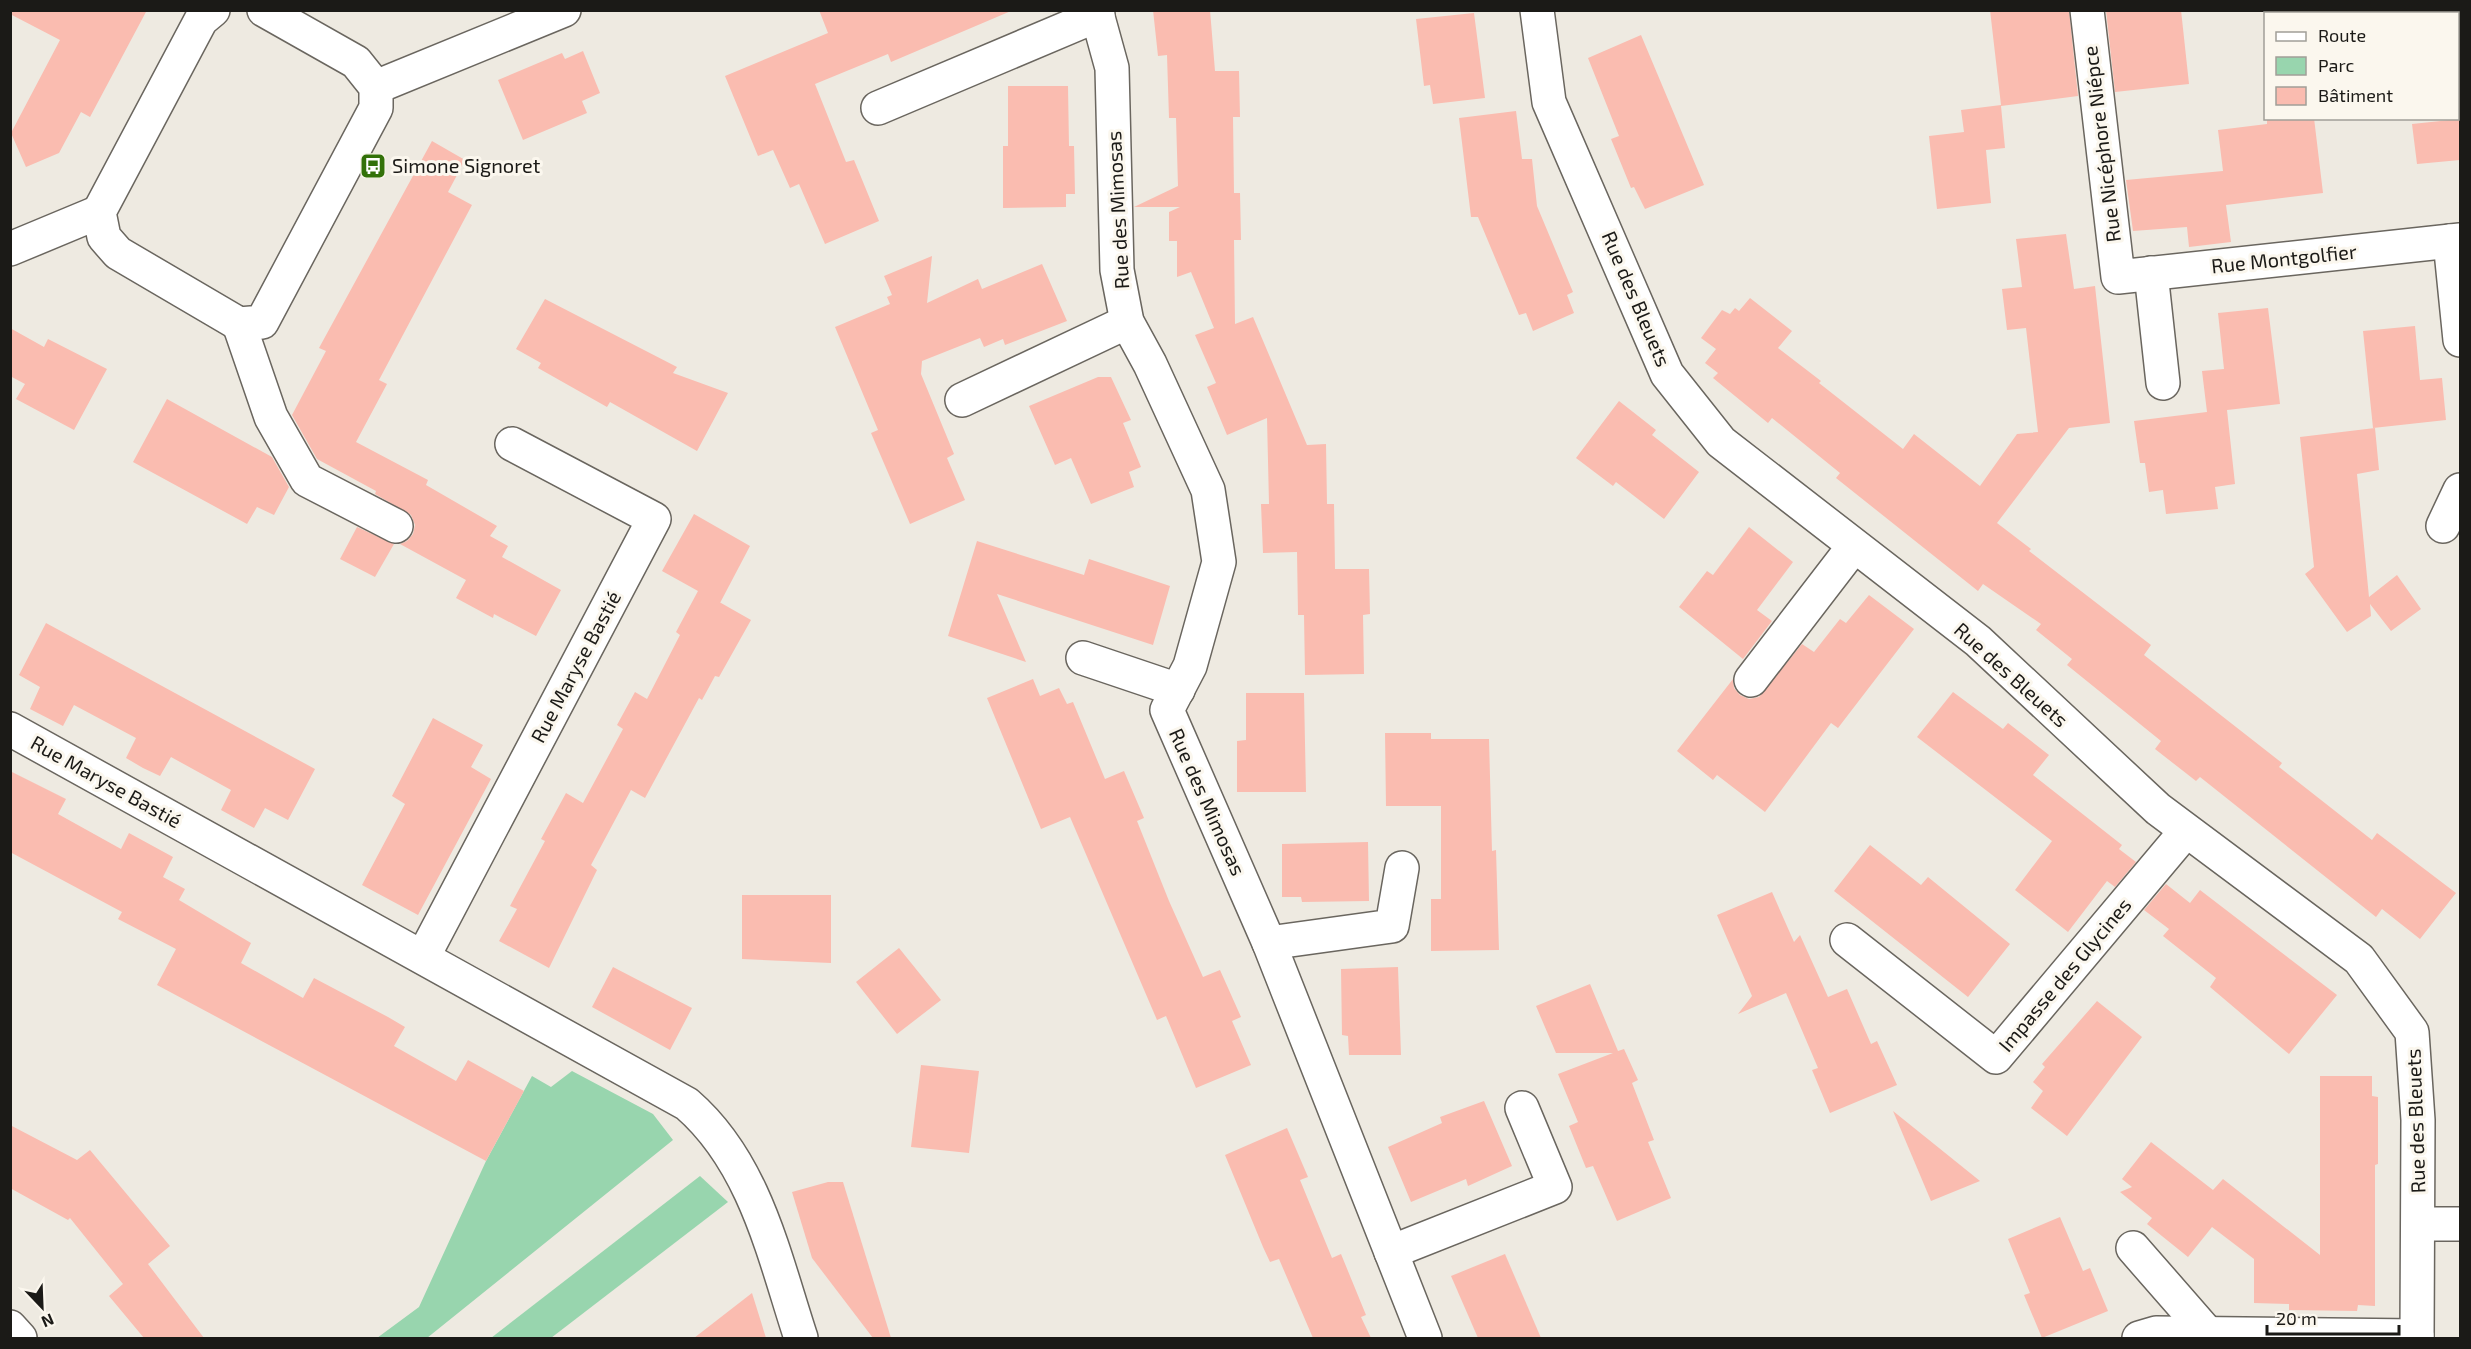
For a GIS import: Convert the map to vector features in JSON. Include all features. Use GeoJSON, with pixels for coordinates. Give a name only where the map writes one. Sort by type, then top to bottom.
{"type":"FeatureCollection","features":[{"type":"Feature","properties":{"kind":"street"},"geometry":{"type":"LineString","coordinates":[[199,14],[99,212],[104,237],[118,253],[239,324],[262,322],[376,108],[376,87],[356,62],[264,10]]}},
{"type":"Feature","properties":{"kind":"street"},"geometry":{"type":"LineString","coordinates":[[376,87],[564,10]]}},
{"type":"Feature","properties":{"kind":"street","name":"Rue des Bleuets"},"geometry":{"type":"LineString","coordinates":[[1538,10],[1549,102],[1667,374],[1722,442],[1978,641],[2158,809],[2359,959],[2412,1032],[2418,1120],[2417,1337]]}},
{"type":"Feature","properties":{"kind":"street","name":"Rue Nicéphore Niépce"},"geometry":{"type":"LineString","coordinates":[[2087,10],[2118,277]]}},
{"type":"Feature","properties":{"kind":"street"},"geometry":{"type":"LineString","coordinates":[[878,108],[1097,13]]}},
{"type":"Feature","properties":{"kind":"street","name":"Rue des Mimosas"},"geometry":{"type":"LineString","coordinates":[[1097,13],[1112,69],[1117,270],[1127,322],[1208,490],[1219,562],[1190,666],[1167,710],[1269,943],[1425,1338]]}},
{"type":"Feature","properties":{"kind":"street"},"geometry":{"type":"LineString","coordinates":[[13,242],[99,212]]}},
{"type":"Feature","properties":{"kind":"street","name":"Rue Montgolfier"},"geometry":{"type":"LineString","coordinates":[[2118,277],[2455,240],[2460,340]]}},
{"type":"Feature","properties":{"kind":"street"},"geometry":{"type":"LineString","coordinates":[[2151,273],[2163,383]]}},
{"type":"Feature","properties":{"kind":"street"},"geometry":{"type":"LineString","coordinates":[[962,400],[1127,322]]}},
{"type":"Feature","properties":{"kind":"street"},"geometry":{"type":"LineString","coordinates":[[239,324],[272,417],[307,480],[396,526]]}},
{"type":"Feature","properties":{"kind":"street","name":"Rue Maryse Bastié"},"geometry":{"type":"LineString","coordinates":[[423,957],[654,519],[512,444]]}},
{"type":"Feature","properties":{"kind":"street"},"geometry":{"type":"LineString","coordinates":[[2443,526],[2460,490]]}},
{"type":"Feature","properties":{"kind":"street"},"geometry":{"type":"LineString","coordinates":[[1751,680],[1854,546]]}},
{"type":"Feature","properties":{"kind":"street"},"geometry":{"type":"LineString","coordinates":[[1083,658],[1178,690]]}},
{"type":"Feature","properties":{"kind":"street","name":"Rue Maryse Bastié"},"geometry":{"type":"LineString","coordinates":[[10,729],[687,1104],[720,1137],[740,1167],[752,1194],[801,1338]]}},
{"type":"Feature","properties":{"kind":"street","name":"Impasse des Glycines"},"geometry":{"type":"LineString","coordinates":[[1847,940],[1995,1057],[2186,831]]}},
{"type":"Feature","properties":{"kind":"street"},"geometry":{"type":"LineString","coordinates":[[1269,943],[1392,926],[1402,868]]}},
{"type":"Feature","properties":{"kind":"street"},"geometry":{"type":"LineString","coordinates":[[1391,1252],[1555,1187],[1522,1108]]}},
{"type":"Feature","properties":{"kind":"street"},"geometry":{"type":"LineString","coordinates":[[2419,1224],[2460,1224]]}},
{"type":"Feature","properties":{"kind":"street"},"geometry":{"type":"LineString","coordinates":[[2133,1248],[2209,1335]]}},
{"type":"Feature","properties":{"kind":"street"},"geometry":{"type":"LineString","coordinates":[[10,1327],[20,1338]]}},
{"type":"Feature","properties":{"kind":"street"},"geometry":{"type":"LineString","coordinates":[[2139,1338],[2156,1333],[2417,1337]]}},
{"type":"Feature","properties":{"kind":"green space"},"geometry":{"type":"Polygon","coordinates":[[[572,1071],[653,1114],[673,1140],[427,1338],[377,1338],[419,1307],[486,1161],[532,1076],[551,1087],[572,1071]]]}},
{"type":"Feature","properties":{"kind":"green space"},"geometry":{"type":"Polygon","coordinates":[[[700,1176],[728,1202],[551,1338],[491,1338],[700,1176]]]}},
{"type":"Feature","properties":{"kind":"building"},"geometry":{"type":"Polygon","coordinates":[[[10,10],[147,10],[90,117],[81,112],[59,153],[26,167],[11,133],[60,40],[10,14],[10,10]]]}},
{"type":"Feature","properties":{"kind":"building"},"geometry":{"type":"Polygon","coordinates":[[[819,10],[1011,11],[891,62],[888,54],[815,84],[846,162],[854,160],[879,221],[825,244],[799,184],[790,188],[773,150],[758,156],[725,76],[828,33],[819,10]]]}},
{"type":"Feature","properties":{"kind":"building"},"geometry":{"type":"Polygon","coordinates":[[[1153,10],[1210,10],[1215,71],[1239,71],[1240,117],[1233,117],[1234,193],[1240,193],[1241,240],[1234,240],[1235,324],[1253,317],[1307,445],[1326,444],[1327,504],[1334,504],[1335,569],[1369,569],[1370,614],[1363,615],[1364,674],[1305,675],[1304,615],[1298,615],[1297,552],[1263,553],[1261,504],[1269,504],[1267,418],[1227,435],[1207,387],[1216,383],[1195,335],[1214,328],[1191,272],[1177,277],[1177,241],[1169,241],[1169,212],[1180,207],[1134,207],[1178,186],[1176,118],[1169,118],[1167,55],[1158,56],[1153,10]]]}},
{"type":"Feature","properties":{"kind":"building"},"geometry":{"type":"Polygon","coordinates":[[[1990,10],[2069,10],[2078,96],[2001,106],[2005,148],[1986,150],[1991,203],[1937,209],[1929,136],[1964,132],[1961,110],[2001,105],[1990,10]]]}},
{"type":"Feature","properties":{"kind":"building"},"geometry":{"type":"Polygon","coordinates":[[[2106,10],[2181,10],[2189,84],[2115,92],[2106,10]]]}},
{"type":"Feature","properties":{"kind":"building"},"geometry":{"type":"Polygon","coordinates":[[[1474,13],[1485,98],[1433,104],[1430,85],[1424,86],[1416,19],[1474,13]]]}},
{"type":"Feature","properties":{"kind":"building"},"geometry":{"type":"Polygon","coordinates":[[[1641,35],[1704,185],[1645,209],[1634,187],[1631,188],[1611,139],[1619,136],[1588,58],[1641,35]]]}},
{"type":"Feature","properties":{"kind":"building"},"geometry":{"type":"Polygon","coordinates":[[[583,51],[600,93],[582,101],[587,113],[523,140],[498,80],[562,53],[565,59],[583,51]]]}},
{"type":"Feature","properties":{"kind":"building"},"geometry":{"type":"Polygon","coordinates":[[[1008,86],[1068,86],[1069,146],[1074,146],[1075,194],[1066,194],[1066,207],[1003,208],[1003,146],[1008,146],[1008,86]]]}},
{"type":"Feature","properties":{"kind":"building"},"geometry":{"type":"Polygon","coordinates":[[[1516,111],[1522,159],[1532,159],[1537,206],[1573,292],[1567,295],[1574,313],[1533,331],[1526,313],[1519,315],[1478,217],[1471,217],[1459,118],[1516,111]]]}},
{"type":"Feature","properties":{"kind":"building"},"geometry":{"type":"Polygon","coordinates":[[[2459,119],[2460,160],[2417,164],[2412,124],[2459,119]]]}},
{"type":"Feature","properties":{"kind":"building"},"geometry":{"type":"Polygon","coordinates":[[[2267,120],[2314,120],[2323,193],[2226,205],[2231,242],[2189,247],[2187,227],[2133,231],[2126,180],[2223,171],[2218,130],[2267,124],[2267,120]]]}},
{"type":"Feature","properties":{"kind":"building"},"geometry":{"type":"Polygon","coordinates":[[[432,141],[465,160],[448,192],[472,205],[379,380],[387,384],[356,442],[428,480],[426,485],[497,526],[490,536],[508,546],[502,557],[561,590],[536,636],[494,614],[493,618],[456,598],[466,580],[400,544],[407,541],[413,534],[415,525],[411,515],[375,494],[376,491],[317,459],[292,415],[326,351],[319,348],[432,141]]]}},
{"type":"Feature","properties":{"kind":"building"},"geometry":{"type":"Polygon","coordinates":[[[2066,234],[2074,289],[2095,286],[2110,423],[2069,428],[1997,523],[2031,549],[2029,551],[2151,645],[2144,655],[2282,763],[2279,767],[2372,840],[2377,833],[2456,893],[2420,939],[2382,909],[2376,917],[2200,777],[2196,781],[2155,749],[2161,741],[2067,665],[2072,659],[2036,630],[2041,624],[1983,584],[1978,591],[1836,478],[1840,473],[1772,418],[1768,423],[1713,378],[1718,373],[1705,363],[1716,349],[1701,338],[1722,310],[1730,314],[1735,308],[1739,311],[1750,298],[1792,331],[1778,348],[1821,381],[1819,383],[1903,449],[1914,434],[1980,486],[2017,434],[2038,432],[2026,328],[2007,330],[2002,289],[2022,287],[2016,239],[2066,234]]]}},
{"type":"Feature","properties":{"kind":"building"},"geometry":{"type":"Polygon","coordinates":[[[932,256],[927,303],[978,279],[982,289],[1042,264],[1067,321],[1005,345],[1003,339],[984,347],[980,338],[922,361],[921,374],[954,454],[947,458],[965,500],[910,524],[871,433],[878,430],[835,327],[890,304],[887,297],[892,295],[884,276],[932,256]]]}},
{"type":"Feature","properties":{"kind":"building"},"geometry":{"type":"Polygon","coordinates":[[[545,299],[677,367],[673,373],[728,393],[697,451],[610,402],[607,407],[538,368],[541,363],[516,349],[545,299]]]}},
{"type":"Feature","properties":{"kind":"building"},"geometry":{"type":"Polygon","coordinates":[[[2268,308],[2280,404],[2227,410],[2235,484],[2215,487],[2218,509],[2166,514],[2163,490],[2149,492],[2145,463],[2140,463],[2134,421],[2207,412],[2202,371],[2224,369],[2218,313],[2268,308]]]}},
{"type":"Feature","properties":{"kind":"building"},"geometry":{"type":"Polygon","coordinates":[[[2415,326],[2420,380],[2442,378],[2446,420],[2373,428],[2363,331],[2415,326]]]}},
{"type":"Feature","properties":{"kind":"building"},"geometry":{"type":"Polygon","coordinates":[[[10,328],[44,347],[48,339],[107,369],[74,430],[16,399],[25,384],[10,376],[10,328]]]}},
{"type":"Feature","properties":{"kind":"building"},"geometry":{"type":"Polygon","coordinates":[[[1098,377],[1111,377],[1131,420],[1123,423],[1141,467],[1129,472],[1134,487],[1091,504],[1071,458],[1055,465],[1029,406],[1098,377]]]}},
{"type":"Feature","properties":{"kind":"building"},"geometry":{"type":"Polygon","coordinates":[[[167,399],[272,457],[289,487],[274,515],[257,507],[247,524],[133,462],[167,399]]]}},
{"type":"Feature","properties":{"kind":"building"},"geometry":{"type":"Polygon","coordinates":[[[1619,401],[1656,430],[1652,435],[1699,472],[1664,519],[1616,482],[1613,486],[1576,458],[1619,401]]]}},
{"type":"Feature","properties":{"kind":"building"},"geometry":{"type":"Polygon","coordinates":[[[2375,428],[2379,470],[2357,474],[2369,597],[2397,575],[2421,609],[2391,631],[2370,604],[2371,616],[2347,632],[2305,574],[2314,567],[2300,437],[2375,428]]]}},
{"type":"Feature","properties":{"kind":"building"},"geometry":{"type":"Polygon","coordinates":[[[694,514],[750,546],[720,603],[751,620],[719,677],[715,676],[702,700],[699,698],[645,798],[631,790],[591,865],[597,870],[549,968],[499,941],[517,909],[510,906],[545,841],[541,839],[566,793],[583,803],[623,729],[617,725],[635,692],[647,699],[680,635],[676,632],[698,591],[662,571],[694,514]]]}},
{"type":"Feature","properties":{"kind":"building"},"geometry":{"type":"Polygon","coordinates":[[[357,527],[394,544],[375,577],[340,559],[357,527]]]}},
{"type":"Feature","properties":{"kind":"building"},"geometry":{"type":"Polygon","coordinates":[[[1749,527],[1793,562],[1757,610],[1772,621],[1743,659],[1679,607],[1707,571],[1713,575],[1749,527]]]}},
{"type":"Feature","properties":{"kind":"building"},"geometry":{"type":"Polygon","coordinates":[[[977,541],[1084,575],[1089,559],[1170,586],[1153,645],[997,594],[1026,662],[948,636],[977,541]]]}},
{"type":"Feature","properties":{"kind":"building"},"geometry":{"type":"Polygon","coordinates":[[[1869,595],[1914,629],[1838,728],[1831,723],[1765,812],[1717,775],[1713,780],[1677,751],[1733,679],[1734,688],[1740,695],[1749,699],[1759,697],[1802,644],[1814,652],[1840,619],[1846,623],[1869,595]]]}},
{"type":"Feature","properties":{"kind":"building"},"geometry":{"type":"Polygon","coordinates":[[[46,623],[315,769],[288,820],[265,808],[254,828],[221,810],[231,790],[171,757],[160,776],[143,768],[126,758],[136,738],[74,705],[63,726],[30,709],[40,687],[19,675],[46,623]]]}},
{"type":"Feature","properties":{"kind":"building"},"geometry":{"type":"Polygon","coordinates":[[[1033,679],[1040,696],[1059,688],[1067,704],[1073,702],[1105,779],[1124,771],[1144,818],[1137,821],[1169,901],[1203,977],[1220,970],[1241,1017],[1232,1021],[1251,1065],[1196,1088],[1166,1016],[1157,1020],[1070,817],[1041,829],[987,698],[1033,679]]]}},
{"type":"Feature","properties":{"kind":"building"},"geometry":{"type":"Polygon","coordinates":[[[1953,692],[2003,729],[2008,723],[2049,755],[2033,775],[2122,845],[2119,849],[2136,862],[2115,887],[2107,881],[2068,932],[2015,890],[2052,841],[1917,737],[1953,692]]]}},
{"type":"Feature","properties":{"kind":"building"},"geometry":{"type":"Polygon","coordinates":[[[1246,693],[1304,693],[1306,792],[1237,792],[1237,741],[1246,740],[1246,693]]]}},
{"type":"Feature","properties":{"kind":"building"},"geometry":{"type":"Polygon","coordinates":[[[433,718],[483,745],[471,767],[491,779],[418,915],[362,885],[405,804],[392,796],[433,718]]]}},
{"type":"Feature","properties":{"kind":"building"},"geometry":{"type":"Polygon","coordinates":[[[1385,733],[1431,733],[1431,739],[1489,739],[1492,851],[1496,850],[1499,950],[1431,951],[1431,899],[1441,899],[1441,806],[1386,806],[1385,733]]]}},
{"type":"Feature","properties":{"kind":"building"},"geometry":{"type":"Polygon","coordinates":[[[10,771],[66,799],[58,814],[121,849],[129,833],[173,857],[163,877],[185,889],[179,900],[251,943],[241,963],[303,998],[314,978],[388,1017],[405,1027],[394,1046],[456,1081],[468,1060],[524,1091],[486,1161],[157,985],[176,949],[118,919],[122,912],[10,852],[10,771]]]}},
{"type":"Feature","properties":{"kind":"building"},"geometry":{"type":"Polygon","coordinates":[[[1368,842],[1369,901],[1302,902],[1301,897],[1282,897],[1282,844],[1368,842]]]}},
{"type":"Feature","properties":{"kind":"building"},"geometry":{"type":"Polygon","coordinates":[[[1870,845],[1921,885],[1928,877],[2010,944],[1968,997],[1834,891],[1870,845]]]}},
{"type":"Feature","properties":{"kind":"building"},"geometry":{"type":"Polygon","coordinates":[[[2166,884],[2190,903],[2200,890],[2337,995],[2289,1054],[2210,987],[2216,978],[2163,936],[2169,929],[2144,910],[2166,884]]]}},
{"type":"Feature","properties":{"kind":"building"},"geometry":{"type":"Polygon","coordinates":[[[1772,892],[1794,942],[1800,935],[1828,997],[1847,989],[1871,1044],[1877,1041],[1897,1085],[1830,1113],[1812,1070],[1818,1068],[1786,993],[1738,1014],[1752,996],[1717,915],[1772,892]]]}},
{"type":"Feature","properties":{"kind":"building"},"geometry":{"type":"Polygon","coordinates":[[[742,895],[831,895],[831,963],[742,959],[742,895]]]}},
{"type":"Feature","properties":{"kind":"building"},"geometry":{"type":"Polygon","coordinates":[[[899,948],[941,1000],[897,1034],[856,982],[899,948]]]}},
{"type":"Feature","properties":{"kind":"building"},"geometry":{"type":"Polygon","coordinates":[[[613,967],[692,1008],[670,1050],[592,1007],[613,967]]]}},
{"type":"Feature","properties":{"kind":"building"},"geometry":{"type":"Polygon","coordinates":[[[1398,967],[1401,1055],[1349,1055],[1348,1036],[1342,1035],[1341,969],[1398,967]]]}},
{"type":"Feature","properties":{"kind":"building"},"geometry":{"type":"Polygon","coordinates":[[[1590,984],[1618,1051],[1624,1049],[1638,1080],[1632,1083],[1654,1140],[1648,1142],[1671,1198],[1617,1221],[1593,1166],[1586,1168],[1569,1126],[1578,1122],[1558,1074],[1613,1053],[1556,1053],[1536,1006],[1590,984]]]}},
{"type":"Feature","properties":{"kind":"building"},"geometry":{"type":"Polygon","coordinates":[[[2097,1001],[2142,1037],[2067,1136],[2031,1108],[2043,1091],[2033,1082],[2045,1067],[2042,1064],[2097,1001]]]}},
{"type":"Feature","properties":{"kind":"building"},"geometry":{"type":"Polygon","coordinates":[[[921,1065],[979,1071],[969,1153],[911,1147],[921,1065]]]}},
{"type":"Feature","properties":{"kind":"building"},"geometry":{"type":"Polygon","coordinates":[[[2320,1076],[2372,1076],[2372,1096],[2378,1097],[2378,1164],[2375,1165],[2375,1306],[2358,1305],[2357,1311],[2289,1310],[2289,1304],[2254,1303],[2254,1259],[2212,1227],[2188,1257],[2147,1224],[2152,1218],[2120,1192],[2132,1187],[2122,1179],[2151,1142],[2213,1190],[2223,1179],[2320,1255],[2320,1076]]]}},
{"type":"Feature","properties":{"kind":"building"},"geometry":{"type":"Polygon","coordinates":[[[1484,1101],[1512,1166],[1468,1186],[1466,1179],[1411,1202],[1388,1147],[1442,1123],[1440,1117],[1484,1101]]]}},
{"type":"Feature","properties":{"kind":"building"},"geometry":{"type":"Polygon","coordinates":[[[1893,1111],[1980,1181],[1931,1201],[1893,1111]]]}},
{"type":"Feature","properties":{"kind":"building"},"geometry":{"type":"Polygon","coordinates":[[[10,1125],[77,1160],[90,1150],[170,1246],[148,1264],[204,1338],[144,1338],[109,1296],[123,1284],[70,1218],[68,1220],[10,1188],[10,1125]]]}},
{"type":"Feature","properties":{"kind":"building"},"geometry":{"type":"Polygon","coordinates":[[[1287,1128],[1308,1177],[1300,1180],[1332,1258],[1341,1254],[1366,1315],[1361,1317],[1371,1338],[1313,1338],[1279,1259],[1270,1262],[1225,1155],[1287,1128]]]}},
{"type":"Feature","properties":{"kind":"building"},"geometry":{"type":"Polygon","coordinates":[[[828,1182],[843,1182],[891,1338],[873,1338],[812,1258],[792,1192],[828,1182]]]}},
{"type":"Feature","properties":{"kind":"building"},"geometry":{"type":"Polygon","coordinates":[[[2060,1217],[2083,1271],[2090,1268],[2108,1311],[2042,1338],[2024,1295],[2030,1293],[2008,1239],[2060,1217]]]}},
{"type":"Feature","properties":{"kind":"building"},"geometry":{"type":"Polygon","coordinates":[[[1505,1254],[1541,1338],[1478,1338],[1451,1276],[1505,1254]]]}},
{"type":"Feature","properties":{"kind":"building"},"geometry":{"type":"Polygon","coordinates":[[[752,1293],[766,1338],[694,1338],[752,1293]]]}},
{"type":"Feature","properties":{"kind":"place","name":"Simone Signoret"},"geometry":{"type":"Point","coordinates":[373,166]}}]}
